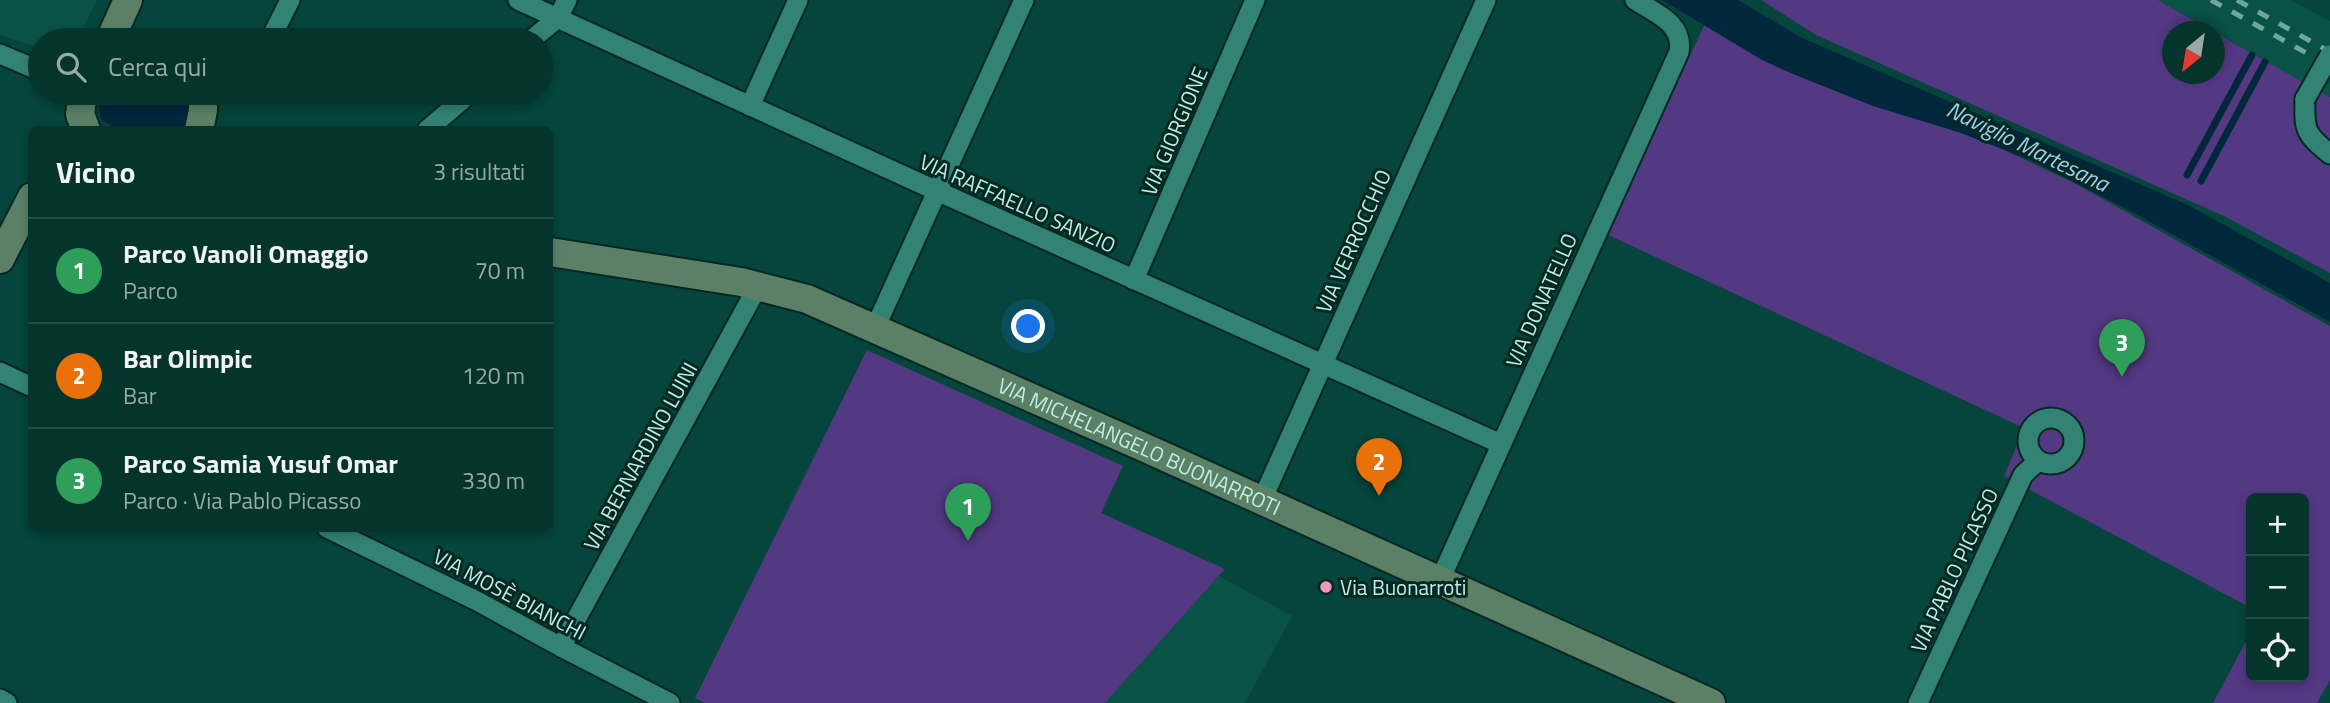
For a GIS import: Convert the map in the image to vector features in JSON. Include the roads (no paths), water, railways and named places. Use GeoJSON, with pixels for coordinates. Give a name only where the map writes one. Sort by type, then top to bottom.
{"type":"FeatureCollection","features":[{"type":"Feature","properties":{"kind":"street"},"geometry":{"type":"LineString","coordinates":[[276,28],[290,0]]}},
{"type":"Feature","properties":{"kind":"street","name":"VIA RAFFAELLO SANZIO"},"geometry":{"type":"LineString","coordinates":[[517,0],[1501,444]]}},
{"type":"Feature","properties":{"kind":"street"},"geometry":{"type":"LineString","coordinates":[[546,28],[558,18],[567,0]]}},
{"type":"Feature","properties":{"kind":"street"},"geometry":{"type":"LineString","coordinates":[[750,106],[798,0]]}},
{"type":"Feature","properties":{"kind":"street"},"geometry":{"type":"LineString","coordinates":[[876,328],[1024,0]]}},
{"type":"Feature","properties":{"kind":"street","name":"VIA GIORGIONE"},"geometry":{"type":"LineString","coordinates":[[1134,280],[1255,0]]}},
{"type":"Feature","properties":{"kind":"street","name":"VIA VERROCCHIO"},"geometry":{"type":"LineString","coordinates":[[1262,500],[1486,0]]}},
{"type":"Feature","properties":{"kind":"street","name":"VIA DONATELLO"},"geometry":{"type":"LineString","coordinates":[[1440,580],[1677,56],[1679,37],[1673,24],[1635,0]]}},
{"type":"Feature","properties":{"kind":"street"},"geometry":{"type":"LineString","coordinates":[[115,28],[125,5]]}},
{"type":"Feature","properties":{"kind":"street"},"geometry":{"type":"LineString","coordinates":[[125,5],[126,28]]}},
{"type":"Feature","properties":{"kind":"street"},"geometry":{"type":"LineString","coordinates":[[0,54],[28,66]]}},
{"type":"Feature","properties":{"kind":"street"},"geometry":{"type":"LineString","coordinates":[[2330,55],[2305,99],[2304,126],[2316,143],[2330,154]]}},
{"type":"Feature","properties":{"kind":"street"},"geometry":{"type":"LineString","coordinates":[[200,126],[203,105]]}},
{"type":"Feature","properties":{"kind":"street"},"geometry":{"type":"LineString","coordinates":[[432,126],[456,105]]}},
{"type":"Feature","properties":{"kind":"street"},"geometry":{"type":"LineString","coordinates":[[0,259],[28,205]]}},
{"type":"Feature","properties":{"kind":"street","name":"VIA MICHELANGELO BUONARROTI"},"geometry":{"type":"LineString","coordinates":[[553,252],[758,286],[807,299],[1262,500],[1711,703]]}},
{"type":"Feature","properties":{"kind":"street","name":"VIA BERNARDINO LUINI"},"geometry":{"type":"LineString","coordinates":[[561,648],[758,286]]}},
{"type":"Feature","properties":{"kind":"street"},"geometry":{"type":"LineString","coordinates":[[0,372],[28,385]]}},
{"type":"Feature","properties":{"kind":"street","name":"VIA PABLO PICASSO"},"geometry":{"type":"LineString","coordinates":[[1918,703],[2023,475],[2038,461]]}},
{"type":"Feature","properties":{"kind":"street","name":"VIA MOSÈ BIANCHI"},"geometry":{"type":"LineString","coordinates":[[335,532],[477,601],[561,648],[670,703]]}},
{"type":"Feature","properties":{"kind":"street"},"geometry":{"type":"LineString","coordinates":[[0,699],[7,703]]}},
{"type":"Feature","properties":{"kind":"water","name":"Naviglio Martesana"},"geometry":{"type":"Polygon","coordinates":[[[1662,0],[1738,0],[1800,37],[2188,205],[2330,283],[2330,322],[2134,213],[2033,161],[1958,132],[1873,106],[1793,74],[1762,60],[1662,0]]]}},
{"type":"Feature","properties":{"kind":"water"},"geometry":{"type":"Polygon","coordinates":[[[100,105],[191,105],[187,126],[114,126],[101,119],[100,105]]]}},
{"type":"Feature","properties":{"kind":"waterway"},"geometry":{"type":"LineString","coordinates":[[2187,175],[2252,55]]}},
{"type":"Feature","properties":{"kind":"waterway"},"geometry":{"type":"LineString","coordinates":[[2201,181],[2265,62]]}},
{"type":"Feature","properties":{"kind":"railway"},"geometry":{"type":"LineString","coordinates":[[2211,0],[2330,66]]}},
{"type":"Feature","properties":{"kind":"railway"},"geometry":{"type":"LineString","coordinates":[[2237,0],[2330,52]]}},
{"type":"Feature","properties":{"kind":"place","name":"Parco Samia Yusuf Omar"},"geometry":{"type":"Point","coordinates":[2122,377]}},
{"type":"Feature","properties":{"kind":"place","name":"Bar Olimpic"},"geometry":{"type":"Point","coordinates":[1379,496]}},
{"type":"Feature","properties":{"kind":"place","name":"Parco Vanoli Omaggio"},"geometry":{"type":"Point","coordinates":[968,541]}},
{"type":"Feature","properties":{"kind":"place","name":"Via Buonarroti"},"geometry":{"type":"Point","coordinates":[1326,587]}}]}
